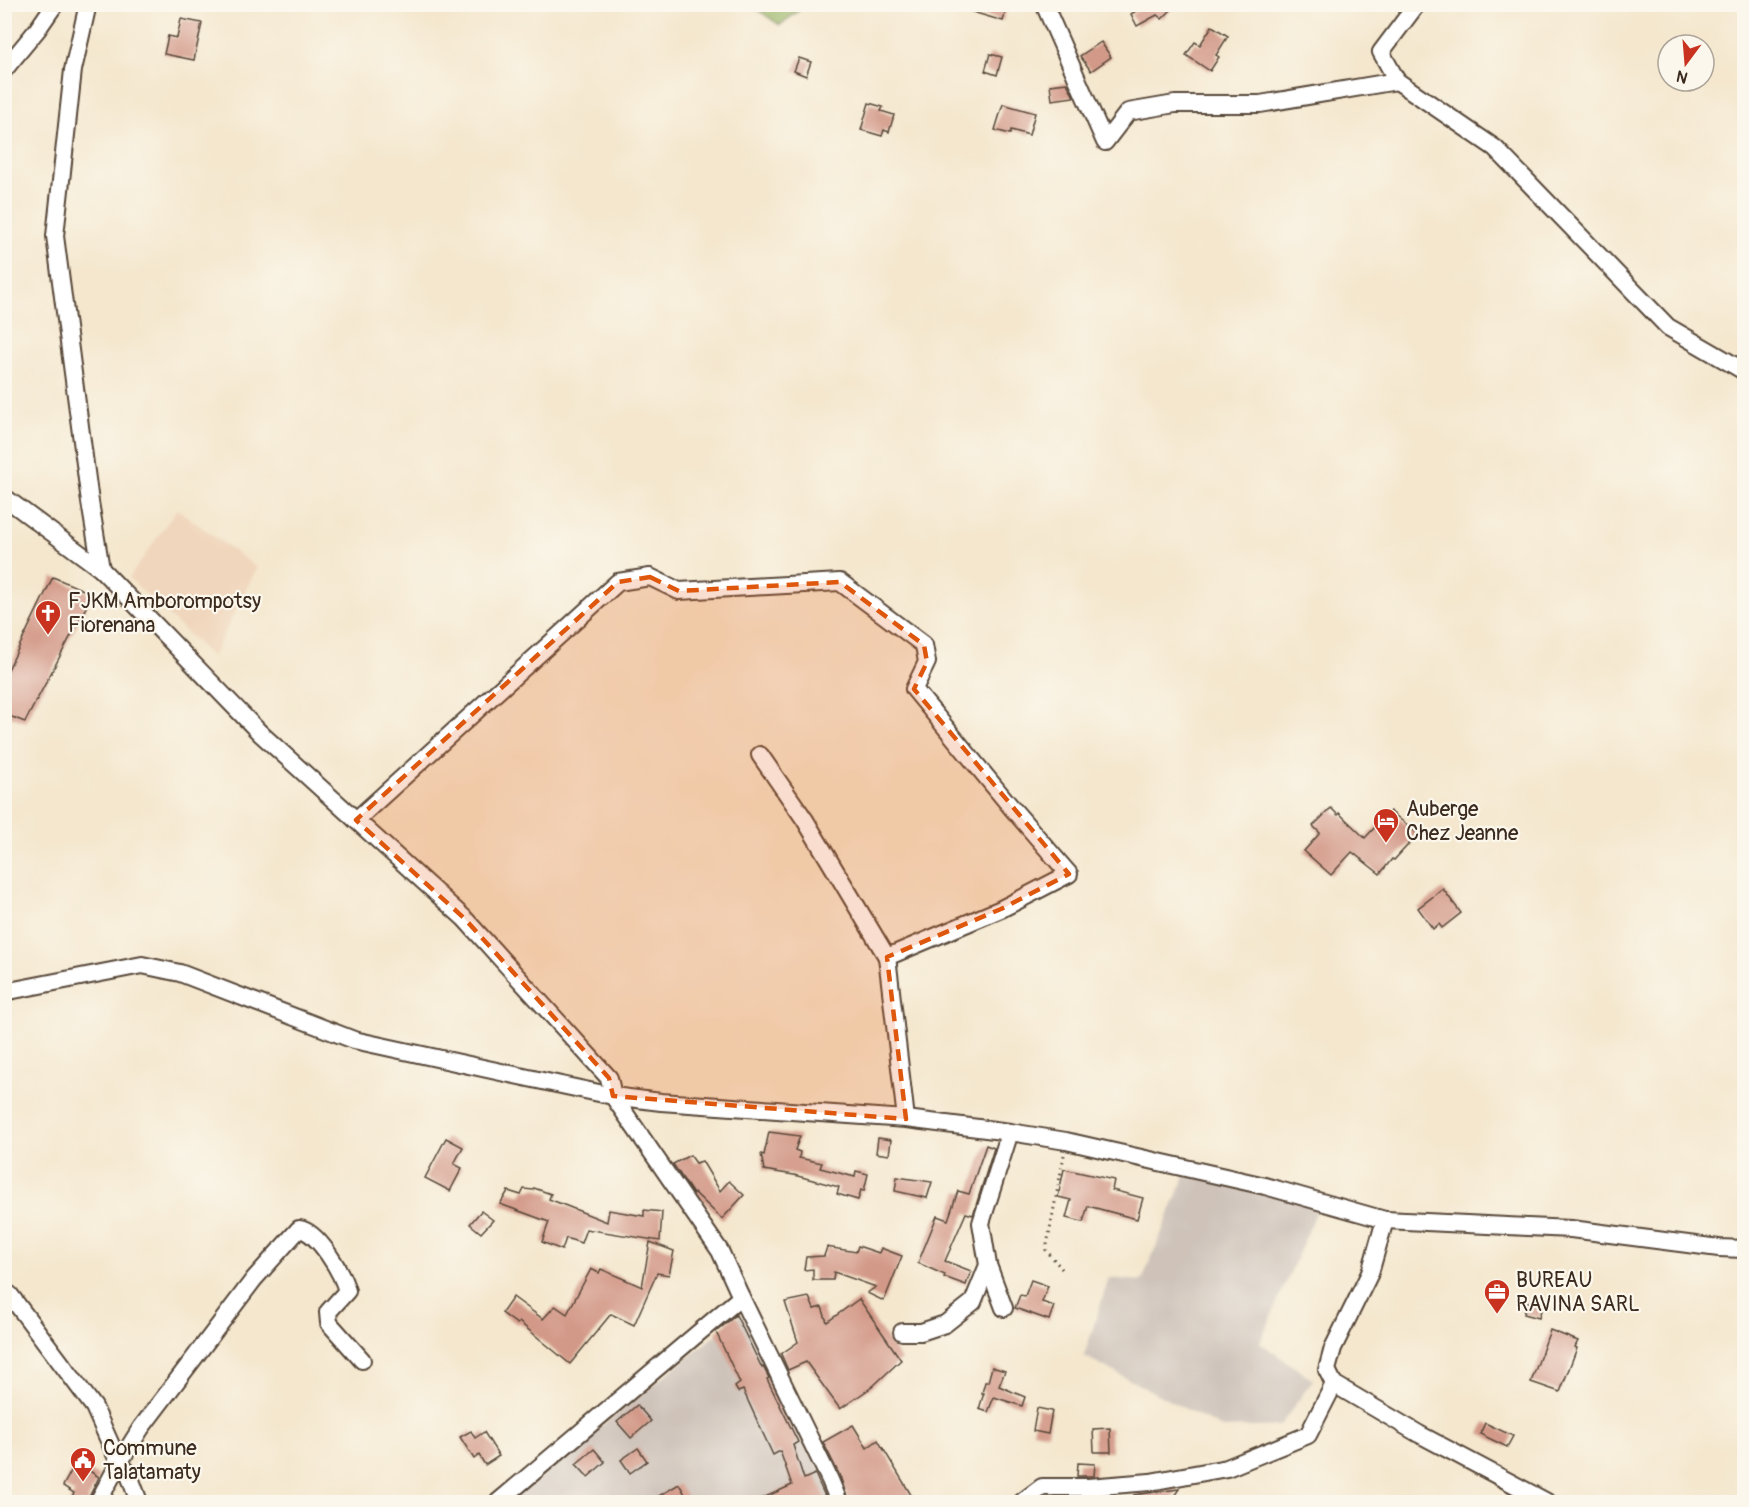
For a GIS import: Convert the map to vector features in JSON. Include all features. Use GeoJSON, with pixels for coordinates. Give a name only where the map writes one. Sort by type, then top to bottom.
{"type":"FeatureCollection","features":[{"type":"Feature","properties":{"kind":"street"},"geometry":{"type":"LineString","coordinates":[[4,70],[55,4]]}},
{"type":"Feature","properties":{"kind":"street"},"geometry":{"type":"LineString","coordinates":[[88,4],[73,70],[56,236],[90,502],[101,569]]}},
{"type":"Feature","properties":{"kind":"street"},"geometry":{"type":"LineString","coordinates":[[1044,4],[1105,142],[1128,112],[1175,104],[1260,104],[1397,81]]}},
{"type":"Feature","properties":{"kind":"street"},"geometry":{"type":"LineString","coordinates":[[1417,4],[1381,52],[1397,81],[1495,148],[1668,327],[1744,371]]}},
{"type":"Feature","properties":{"kind":"street"},"geometry":{"type":"LineString","coordinates":[[4,497],[101,569],[260,733],[464,918],[609,1078],[613,1096],[720,1251],[839,1503]]}},
{"type":"Feature","properties":{"kind":"street"},"geometry":{"type":"LineString","coordinates":[[356,820],[618,582],[650,577],[679,591],[840,582],[924,645],[927,662],[914,689],[1069,874],[1001,909],[888,957]]}},
{"type":"Feature","properties":{"kind":"street"},"geometry":{"type":"LineString","coordinates":[[760,755],[805,820],[888,957],[906,1119]]}},
{"type":"Feature","properties":{"kind":"street"},"geometry":{"type":"LineString","coordinates":[[4,992],[142,965],[180,973],[354,1040],[613,1096],[661,1102],[906,1119],[1010,1132],[1066,1141],[1265,1186],[1385,1220],[1571,1229],[1719,1248],[1744,1249]]}},
{"type":"Feature","properties":{"kind":"street"},"geometry":{"type":"LineString","coordinates":[[1004,1308],[988,1265],[981,1223],[1010,1132]]}},
{"type":"Feature","properties":{"kind":"street"},"geometry":{"type":"LineString","coordinates":[[1385,1220],[1370,1273],[1333,1348],[1327,1370],[1334,1384],[1419,1434],[1547,1503]]}},
{"type":"Feature","properties":{"kind":"street"},"geometry":{"type":"LineString","coordinates":[[98,1503],[141,1428],[254,1279],[299,1229],[305,1230],[320,1244],[344,1280],[347,1291],[328,1312],[329,1323],[362,1360]]}},
{"type":"Feature","properties":{"kind":"street"},"geometry":{"type":"LineString","coordinates":[[902,1332],[921,1332],[945,1324],[973,1302],[988,1265]]}},
{"type":"Feature","properties":{"kind":"street"},"geometry":{"type":"LineString","coordinates":[[4,1291],[10,1295],[94,1407],[119,1463],[128,1472],[139,1503]]}},
{"type":"Feature","properties":{"kind":"street"},"geometry":{"type":"LineString","coordinates":[[498,1503],[741,1297]]}},
{"type":"Feature","properties":{"kind":"street"},"geometry":{"type":"LineString","coordinates":[[1022,1503],[1042,1487],[1088,1487],[1150,1482],[1227,1468],[1308,1435],[1334,1384]]}},
{"type":"Feature","properties":{"kind":"street"},"geometry":{"type":"LineString","coordinates":[[1088,1487],[1102,1503]]}},
{"type":"Feature","properties":{"kind":"path"},"geometry":{"type":"LineString","coordinates":[[1062,1269],[1046,1250],[1066,1141]]}},
{"type":"Feature","properties":{"kind":"highlighted area"},"geometry":{"type":"Polygon","coordinates":[[[650,577],[679,591],[840,582],[924,645],[927,662],[914,689],[1069,874],[1001,909],[887,957],[906,1119],[613,1096],[609,1078],[464,918],[356,820],[618,582],[650,577]]]}},
{"type":"Feature","properties":{"kind":"shaded area"},"geometry":{"type":"Polygon","coordinates":[[[177,509],[257,568],[212,657],[129,578],[177,509]]]}},
{"type":"Feature","properties":{"kind":"shaded area"},"geometry":{"type":"Polygon","coordinates":[[[1187,1170],[1318,1208],[1260,1343],[1313,1380],[1280,1426],[1222,1428],[1084,1356],[1109,1278],[1142,1281],[1187,1170]]]}},
{"type":"Feature","properties":{"kind":"shaded area"},"geometry":{"type":"Polygon","coordinates":[[[742,1314],[837,1502],[506,1502],[742,1314]]]}},
{"type":"Feature","properties":{"kind":"green space"},"geometry":{"type":"Polygon","coordinates":[[[751,5],[806,5],[780,25],[751,5]]]}},
{"type":"Feature","properties":{"kind":"building"},"geometry":{"type":"Polygon","coordinates":[[[960,4],[1008,4],[1003,21],[959,8],[960,4]]]}},
{"type":"Feature","properties":{"kind":"building"},"geometry":{"type":"Polygon","coordinates":[[[1147,4],[1177,4],[1162,19],[1157,15],[1137,26],[1131,14],[1147,4]]]}},
{"type":"Feature","properties":{"kind":"building"},"geometry":{"type":"Polygon","coordinates":[[[181,19],[202,23],[194,60],[164,54],[168,36],[177,38],[181,19]]]}},
{"type":"Feature","properties":{"kind":"building"},"geometry":{"type":"Polygon","coordinates":[[[1212,26],[1228,36],[1216,55],[1219,57],[1210,71],[1186,55],[1195,42],[1200,45],[1212,26]]]}},
{"type":"Feature","properties":{"kind":"building"},"geometry":{"type":"Polygon","coordinates":[[[1101,42],[1111,57],[1091,71],[1080,56],[1101,42]]]}},
{"type":"Feature","properties":{"kind":"building"},"geometry":{"type":"Polygon","coordinates":[[[990,54],[1002,57],[997,75],[985,71],[990,54]]]}},
{"type":"Feature","properties":{"kind":"building"},"geometry":{"type":"Polygon","coordinates":[[[799,58],[811,62],[806,76],[794,71],[799,58]]]}},
{"type":"Feature","properties":{"kind":"building"},"geometry":{"type":"Polygon","coordinates":[[[1067,83],[1074,97],[1052,100],[1050,85],[1067,83]]]}},
{"type":"Feature","properties":{"kind":"building"},"geometry":{"type":"Polygon","coordinates":[[[869,103],[883,107],[881,111],[894,115],[889,132],[884,130],[882,136],[861,130],[869,103]]]}},
{"type":"Feature","properties":{"kind":"building"},"geometry":{"type":"Polygon","coordinates":[[[1003,104],[1035,113],[1029,135],[1011,130],[1010,134],[995,130],[1003,104]]]}},
{"type":"Feature","properties":{"kind":"building","name":"FJKM Amborompotsy Fiorenana"},"geometry":{"type":"Polygon","coordinates":[[[53,577],[93,594],[25,722],[4,714],[4,678],[53,577]]]}},
{"type":"Feature","properties":{"kind":"building"},"geometry":{"type":"Polygon","coordinates":[[[1331,808],[1365,838],[1390,811],[1418,834],[1380,874],[1352,852],[1331,875],[1304,851],[1320,833],[1313,826],[1331,808]]]}},
{"type":"Feature","properties":{"kind":"building"},"geometry":{"type":"Polygon","coordinates":[[[1443,889],[1461,913],[1442,928],[1439,924],[1433,929],[1418,908],[1443,889]]]}},
{"type":"Feature","properties":{"kind":"building"},"geometry":{"type":"Polygon","coordinates":[[[769,1132],[800,1136],[795,1150],[800,1152],[799,1158],[822,1163],[820,1168],[855,1177],[856,1171],[868,1174],[864,1191],[861,1190],[858,1200],[837,1194],[839,1187],[764,1170],[761,1154],[764,1155],[769,1132]]]}},
{"type":"Feature","properties":{"kind":"building"},"geometry":{"type":"Polygon","coordinates":[[[446,1138],[463,1147],[454,1164],[462,1168],[450,1191],[425,1178],[446,1138]]]}},
{"type":"Feature","properties":{"kind":"building"},"geometry":{"type":"Polygon","coordinates":[[[878,1138],[891,1140],[889,1155],[876,1153],[878,1138]]]}},
{"type":"Feature","properties":{"kind":"building"},"geometry":{"type":"Polygon","coordinates":[[[986,1145],[994,1148],[973,1215],[966,1213],[945,1261],[971,1271],[966,1285],[944,1277],[945,1275],[918,1263],[937,1216],[948,1220],[958,1191],[969,1194],[986,1145]]]}},
{"type":"Feature","properties":{"kind":"building"},"geometry":{"type":"Polygon","coordinates":[[[690,1155],[696,1163],[702,1161],[720,1191],[729,1181],[744,1195],[722,1219],[695,1193],[693,1194],[673,1164],[690,1155]]]}},
{"type":"Feature","properties":{"kind":"building"},"geometry":{"type":"Polygon","coordinates":[[[1064,1169],[1114,1180],[1112,1190],[1143,1198],[1137,1219],[1088,1206],[1083,1222],[1066,1218],[1071,1200],[1058,1197],[1064,1169]]]}},
{"type":"Feature","properties":{"kind":"building"},"geometry":{"type":"Polygon","coordinates":[[[897,1177],[932,1182],[927,1198],[895,1191],[897,1177]]]}},
{"type":"Feature","properties":{"kind":"building"},"geometry":{"type":"Polygon","coordinates":[[[534,1188],[551,1194],[549,1199],[607,1222],[609,1210],[644,1216],[644,1210],[662,1212],[660,1241],[586,1229],[581,1243],[566,1238],[562,1250],[542,1242],[549,1222],[500,1204],[508,1191],[521,1195],[524,1189],[533,1190],[534,1188]]]}},
{"type":"Feature","properties":{"kind":"building"},"geometry":{"type":"Polygon","coordinates":[[[481,1211],[493,1220],[481,1233],[470,1224],[481,1211]]]}},
{"type":"Feature","properties":{"kind":"building"},"geometry":{"type":"Polygon","coordinates":[[[650,1242],[674,1251],[669,1275],[657,1273],[634,1325],[611,1314],[570,1364],[519,1322],[517,1324],[502,1313],[513,1297],[543,1319],[555,1306],[567,1314],[591,1269],[599,1273],[601,1269],[642,1287],[650,1242]]]}},
{"type":"Feature","properties":{"kind":"building"},"geometry":{"type":"Polygon","coordinates":[[[858,1246],[879,1253],[881,1248],[902,1256],[884,1301],[867,1293],[876,1287],[834,1272],[833,1280],[813,1280],[813,1269],[804,1270],[806,1257],[824,1256],[827,1247],[856,1252],[858,1246]]]}},
{"type":"Feature","properties":{"kind":"building"},"geometry":{"type":"Polygon","coordinates":[[[1031,1280],[1048,1286],[1042,1302],[1054,1306],[1049,1320],[1015,1308],[1020,1295],[1025,1296],[1031,1280]]]}},
{"type":"Feature","properties":{"kind":"building"},"geometry":{"type":"Polygon","coordinates":[[[809,1297],[814,1309],[822,1307],[827,1322],[859,1299],[901,1360],[872,1387],[840,1409],[806,1362],[788,1370],[781,1354],[798,1342],[785,1302],[809,1297]]]}},
{"type":"Feature","properties":{"kind":"building"},"geometry":{"type":"Polygon","coordinates":[[[1527,1302],[1542,1306],[1539,1318],[1524,1314],[1527,1302]]]}},
{"type":"Feature","properties":{"kind":"building"},"geometry":{"type":"Polygon","coordinates":[[[736,1315],[769,1378],[767,1379],[798,1442],[793,1445],[804,1479],[815,1474],[828,1503],[752,1503],[792,1485],[780,1451],[773,1455],[743,1390],[738,1392],[735,1387],[740,1383],[716,1332],[736,1315]]]}},
{"type":"Feature","properties":{"kind":"building"},"geometry":{"type":"Polygon","coordinates":[[[1550,1330],[1578,1341],[1560,1392],[1531,1382],[1550,1330]]]}},
{"type":"Feature","properties":{"kind":"building"},"geometry":{"type":"Polygon","coordinates":[[[992,1367],[1005,1371],[999,1386],[1025,1397],[1022,1406],[994,1397],[988,1412],[979,1409],[985,1382],[988,1382],[992,1367]]]}},
{"type":"Feature","properties":{"kind":"building"},"geometry":{"type":"Polygon","coordinates":[[[637,1405],[651,1421],[631,1438],[617,1422],[637,1405]]]}},
{"type":"Feature","properties":{"kind":"building"},"geometry":{"type":"Polygon","coordinates":[[[1037,1408],[1052,1411],[1048,1434],[1033,1431],[1037,1408]]]}},
{"type":"Feature","properties":{"kind":"building"},"geometry":{"type":"Polygon","coordinates":[[[1485,1423],[1513,1436],[1507,1447],[1480,1434],[1485,1423]]]}},
{"type":"Feature","properties":{"kind":"building"},"geometry":{"type":"Polygon","coordinates":[[[853,1425],[867,1448],[878,1440],[916,1503],[849,1503],[840,1476],[823,1442],[853,1425]]]}},
{"type":"Feature","properties":{"kind":"building"},"geometry":{"type":"Polygon","coordinates":[[[1110,1428],[1111,1452],[1094,1452],[1093,1429],[1110,1428]]]}},
{"type":"Feature","properties":{"kind":"building"},"geometry":{"type":"Polygon","coordinates":[[[471,1431],[475,1438],[484,1432],[499,1456],[485,1465],[479,1455],[474,1459],[460,1437],[471,1431]]]}},
{"type":"Feature","properties":{"kind":"building"},"geometry":{"type":"Polygon","coordinates":[[[638,1448],[647,1461],[630,1473],[621,1460],[638,1448]]]}},
{"type":"Feature","properties":{"kind":"building"},"geometry":{"type":"Polygon","coordinates":[[[594,1449],[605,1462],[588,1477],[576,1464],[594,1449]]]}},
{"type":"Feature","properties":{"kind":"building","name":"Commune Talatamaty"},"geometry":{"type":"Polygon","coordinates":[[[76,1462],[99,1477],[88,1503],[69,1503],[74,1493],[63,1486],[76,1462]]]}},
{"type":"Feature","properties":{"kind":"building"},"geometry":{"type":"Polygon","coordinates":[[[1078,1463],[1095,1464],[1094,1476],[1077,1476],[1078,1463]]]}},
{"type":"Feature","properties":{"kind":"building"},"geometry":{"type":"Polygon","coordinates":[[[679,1484],[690,1503],[647,1503],[679,1484]]]}},
{"type":"Feature","properties":{"kind":"building"},"geometry":{"type":"Polygon","coordinates":[[[1179,1489],[1169,1503],[1135,1503],[1134,1495],[1179,1489]]]}},
{"type":"Feature","properties":{"kind":"place","name":"FJKM Amborompotsy Fiorenana"},"geometry":{"type":"Point","coordinates":[48,636]}},
{"type":"Feature","properties":{"kind":"place","name":"Auberge Chez Jeanne"},"geometry":{"type":"Point","coordinates":[1386,844]}},
{"type":"Feature","properties":{"kind":"place","name":"BUREAU RAVINA SARL"},"geometry":{"type":"Point","coordinates":[1497,1315]}},
{"type":"Feature","properties":{"kind":"place","name":"Commune Talatamaty"},"geometry":{"type":"Point","coordinates":[83,1483]}}]}
